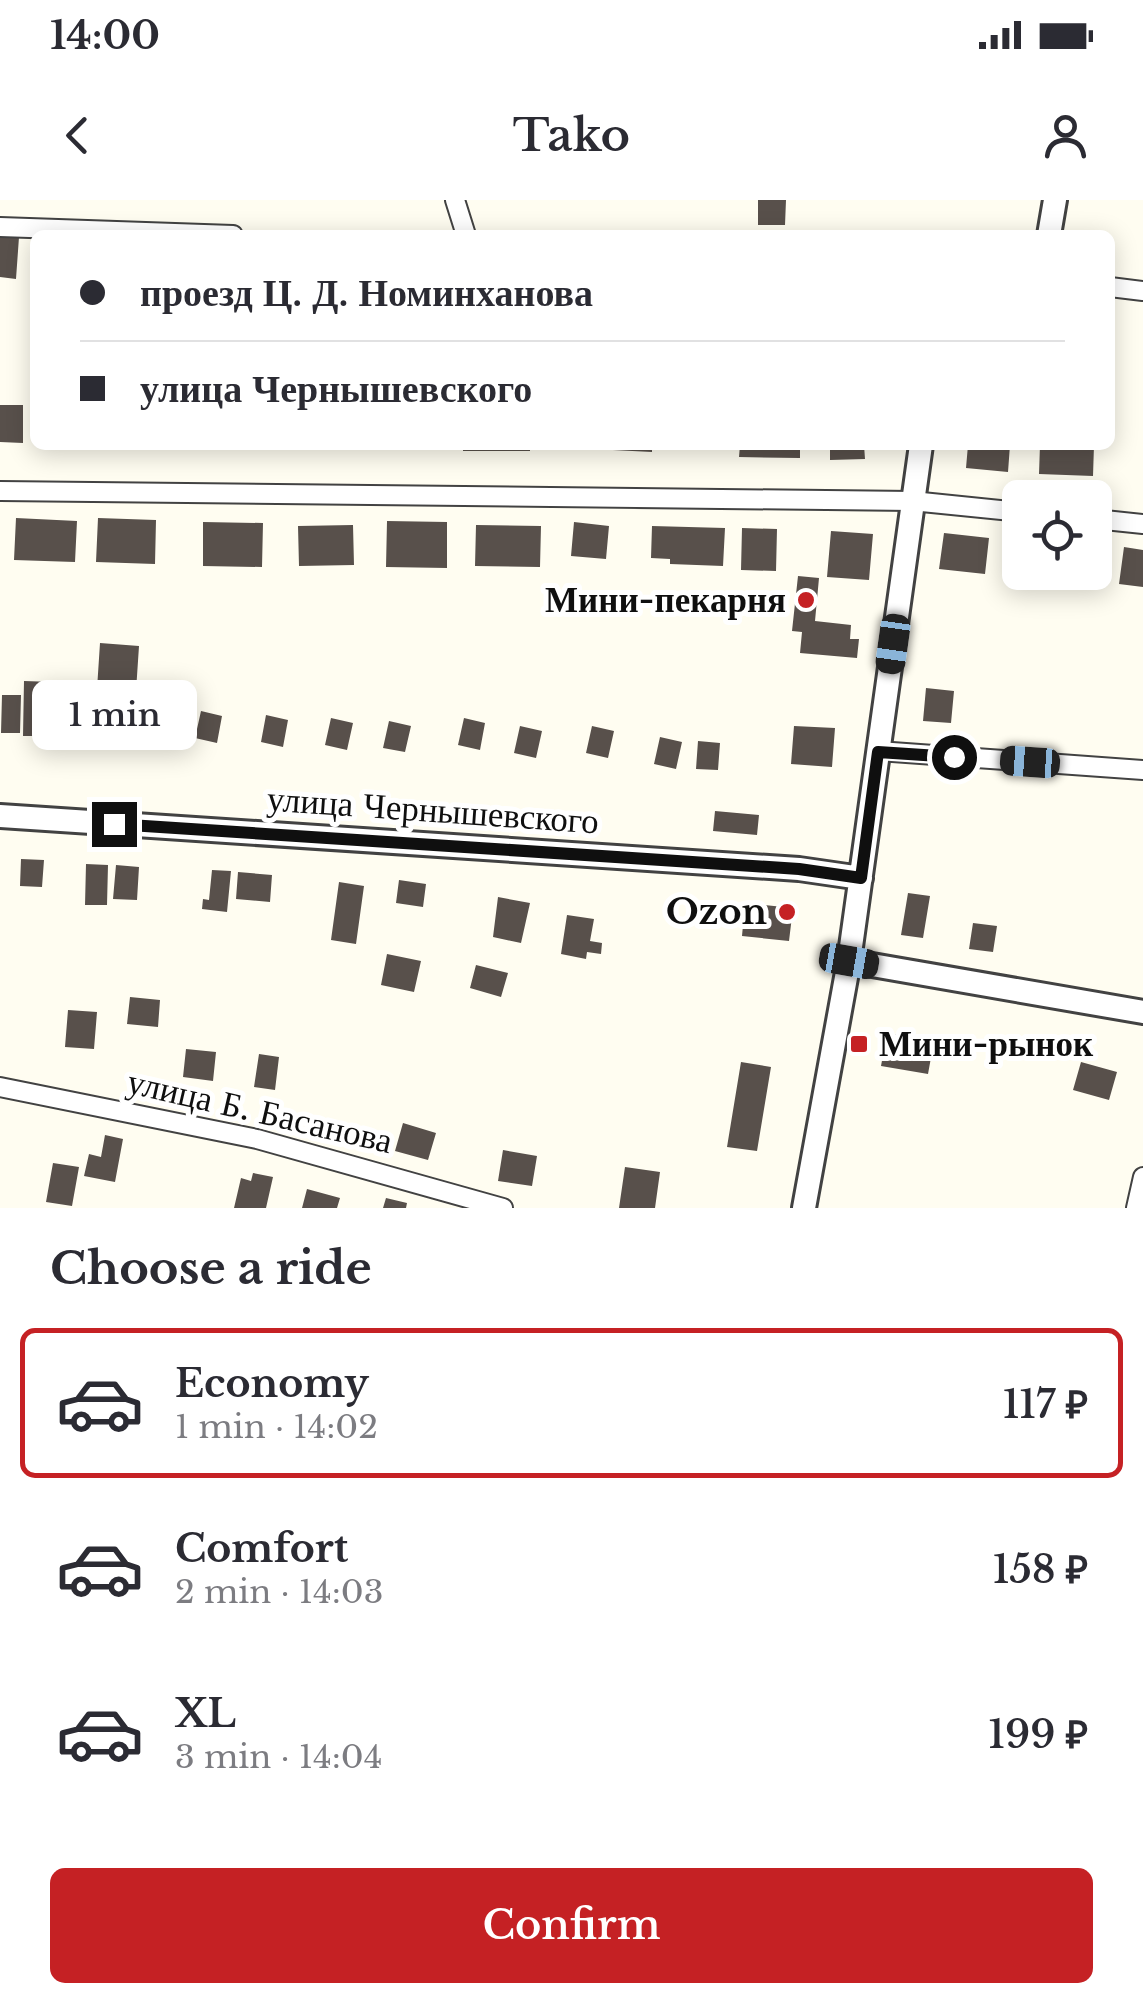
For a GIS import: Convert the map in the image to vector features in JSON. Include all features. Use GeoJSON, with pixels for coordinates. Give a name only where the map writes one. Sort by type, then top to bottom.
{"type":"FeatureCollection","features":[{"type":"Feature","properties":{"kind":"street"},"geometry":{"type":"LineString","coordinates":[[455,200],[464,230]]}},
{"type":"Feature","properties":{"kind":"street"},"geometry":{"type":"LineString","coordinates":[[1050,230],[1055,200]]}},
{"type":"Feature","properties":{"kind":"street"},"geometry":{"type":"LineString","coordinates":[[0,227],[87,230]]}},
{"type":"Feature","properties":{"kind":"street"},"geometry":{"type":"LineString","coordinates":[[1115,288],[1143,291]]}},
{"type":"Feature","properties":{"kind":"street"},"geometry":{"type":"LineString","coordinates":[[804,1208],[849,961],[920,450]]}},
{"type":"Feature","properties":{"kind":"street"},"geometry":{"type":"LineString","coordinates":[[0,492],[912,501],[1002,510]]}},
{"type":"Feature","properties":{"kind":"street"},"geometry":{"type":"LineString","coordinates":[[1112,521],[1143,524]]}},
{"type":"Feature","properties":{"kind":"street"},"geometry":{"type":"LineString","coordinates":[[878,752],[1143,770]]}},
{"type":"Feature","properties":{"kind":"street","name":"улица Чернышевского"},"geometry":{"type":"LineString","coordinates":[[0,816],[780,867],[861,878]]}},
{"type":"Feature","properties":{"kind":"street"},"geometry":{"type":"LineString","coordinates":[[849,961],[1143,1012]]}},
{"type":"Feature","properties":{"kind":"street","name":"улица Б. Басанова"},"geometry":{"type":"LineString","coordinates":[[0,1088],[257,1139],[503,1208]]}},
{"type":"Feature","properties":{"kind":"street"},"geometry":{"type":"LineString","coordinates":[[1136,1208],[1143,1178]]}},
{"type":"Feature","properties":{"kind":"building"},"geometry":{"type":"Polygon","coordinates":[[[758,200],[786,200],[785,225],[758,225],[758,200]]]}},
{"type":"Feature","properties":{"kind":"building"},"geometry":{"type":"Polygon","coordinates":[[[0,235],[19,237],[16,279],[0,277],[0,235]]]}},
{"type":"Feature","properties":{"kind":"building"},"geometry":{"type":"Polygon","coordinates":[[[0,405],[23,405],[23,443],[0,442],[0,405]]]}},
{"type":"Feature","properties":{"kind":"building"},"geometry":{"type":"Polygon","coordinates":[[[463,450],[530,450],[530,451],[463,450]]]}},
{"type":"Feature","properties":{"kind":"building"},"geometry":{"type":"Polygon","coordinates":[[[740,450],[800,450],[800,458],[739,457],[740,450]]]}},
{"type":"Feature","properties":{"kind":"building"},"geometry":{"type":"Polygon","coordinates":[[[830,450],[864,450],[865,459],[830,460],[830,450]]]}},
{"type":"Feature","properties":{"kind":"building"},"geometry":{"type":"Polygon","coordinates":[[[968,450],[1010,450],[1008,472],[966,468],[968,450]]]}},
{"type":"Feature","properties":{"kind":"building"},"geometry":{"type":"Polygon","coordinates":[[[1040,450],[1094,450],[1093,476],[1039,474],[1040,450]]]}},
{"type":"Feature","properties":{"kind":"building"},"geometry":{"type":"Polygon","coordinates":[[[16,518],[77,521],[75,562],[14,560],[16,518]]]}},
{"type":"Feature","properties":{"kind":"building"},"geometry":{"type":"Polygon","coordinates":[[[98,518],[156,520],[155,564],[96,562],[98,518]]]}},
{"type":"Feature","properties":{"kind":"building"},"geometry":{"type":"Polygon","coordinates":[[[387,521],[447,522],[447,568],[386,567],[387,521]]]}},
{"type":"Feature","properties":{"kind":"building"},"geometry":{"type":"Polygon","coordinates":[[[203,522],[263,523],[262,567],[203,566],[203,522]]]}},
{"type":"Feature","properties":{"kind":"building"},"geometry":{"type":"Polygon","coordinates":[[[574,522],[609,526],[606,559],[571,556],[574,522]]]}},
{"type":"Feature","properties":{"kind":"building"},"geometry":{"type":"Polygon","coordinates":[[[353,525],[354,565],[299,566],[298,526],[353,525]]]}},
{"type":"Feature","properties":{"kind":"building"},"geometry":{"type":"Polygon","coordinates":[[[476,525],[541,526],[540,567],[475,566],[476,525]]]}},
{"type":"Feature","properties":{"kind":"building"},"geometry":{"type":"Polygon","coordinates":[[[652,526],[725,528],[723,566],[670,564],[670,559],[651,558],[652,526]]]}},
{"type":"Feature","properties":{"kind":"building"},"geometry":{"type":"Polygon","coordinates":[[[742,528],[777,529],[776,571],[741,570],[742,528]]]}},
{"type":"Feature","properties":{"kind":"building"},"geometry":{"type":"Polygon","coordinates":[[[831,531],[873,534],[869,580],[827,577],[831,531]]]}},
{"type":"Feature","properties":{"kind":"building"},"geometry":{"type":"Polygon","coordinates":[[[944,533],[989,538],[985,574],[939,569],[944,533]]]}},
{"type":"Feature","properties":{"kind":"building"},"geometry":{"type":"Polygon","coordinates":[[[1124,547],[1143,550],[1143,587],[1119,584],[1124,547]]]}},
{"type":"Feature","properties":{"kind":"building","name":"Мини-пекарня"},"geometry":{"type":"Polygon","coordinates":[[[798,576],[819,578],[815,621],[851,625],[850,639],[859,639],[857,658],[800,653],[802,632],[792,631],[798,576]]]}},
{"type":"Feature","properties":{"kind":"building"},"geometry":{"type":"Polygon","coordinates":[[[100,643],[139,646],[136,691],[97,689],[100,643]]]}},
{"type":"Feature","properties":{"kind":"building"},"geometry":{"type":"Polygon","coordinates":[[[24,681],[54,682],[53,736],[23,736],[24,681]]]}},
{"type":"Feature","properties":{"kind":"building"},"geometry":{"type":"Polygon","coordinates":[[[926,688],[954,691],[951,723],[923,721],[926,688]]]}},
{"type":"Feature","properties":{"kind":"building"},"geometry":{"type":"Polygon","coordinates":[[[2,695],[21,695],[20,733],[1,733],[2,695]]]}},
{"type":"Feature","properties":{"kind":"building"},"geometry":{"type":"Polygon","coordinates":[[[131,703],[153,704],[151,732],[129,730],[131,703]]]}},
{"type":"Feature","properties":{"kind":"building"},"geometry":{"type":"Polygon","coordinates":[[[201,711],[222,716],[217,743],[195,738],[201,711]]]}},
{"type":"Feature","properties":{"kind":"building"},"geometry":{"type":"Polygon","coordinates":[[[266,715],[288,720],[283,747],[261,742],[266,715]]]}},
{"type":"Feature","properties":{"kind":"building"},"geometry":{"type":"Polygon","coordinates":[[[331,718],[353,723],[347,750],[325,745],[331,718]]]}},
{"type":"Feature","properties":{"kind":"building"},"geometry":{"type":"Polygon","coordinates":[[[464,718],[485,723],[480,750],[458,745],[464,718]]]}},
{"type":"Feature","properties":{"kind":"building"},"geometry":{"type":"Polygon","coordinates":[[[389,721],[411,726],[405,752],[383,748],[389,721]]]}},
{"type":"Feature","properties":{"kind":"building"},"geometry":{"type":"Polygon","coordinates":[[[520,726],[542,731],[536,758],[514,753],[520,726]]]}},
{"type":"Feature","properties":{"kind":"building"},"geometry":{"type":"Polygon","coordinates":[[[592,726],[614,731],[608,758],[586,753],[592,726]]]}},
{"type":"Feature","properties":{"kind":"building"},"geometry":{"type":"Polygon","coordinates":[[[794,726],[835,728],[832,767],[791,764],[794,726]]]}},
{"type":"Feature","properties":{"kind":"building"},"geometry":{"type":"Polygon","coordinates":[[[660,737],[682,742],[676,769],[654,764],[660,737]]]}},
{"type":"Feature","properties":{"kind":"building"},"geometry":{"type":"Polygon","coordinates":[[[698,741],[720,743],[718,770],[696,769],[698,741]]]}},
{"type":"Feature","properties":{"kind":"building"},"geometry":{"type":"Polygon","coordinates":[[[715,811],[759,815],[757,835],[713,831],[715,811]]]}},
{"type":"Feature","properties":{"kind":"building"},"geometry":{"type":"Polygon","coordinates":[[[21,859],[44,860],[42,887],[20,886],[21,859]]]}},
{"type":"Feature","properties":{"kind":"building"},"geometry":{"type":"Polygon","coordinates":[[[86,864],[108,865],[107,905],[85,905],[86,864]]]}},
{"type":"Feature","properties":{"kind":"building"},"geometry":{"type":"Polygon","coordinates":[[[116,865],[139,867],[137,900],[113,899],[116,865]]]}},
{"type":"Feature","properties":{"kind":"building"},"geometry":{"type":"Polygon","coordinates":[[[212,870],[231,871],[227,912],[202,909],[203,899],[209,900],[212,870]]]}},
{"type":"Feature","properties":{"kind":"building"},"geometry":{"type":"Polygon","coordinates":[[[238,872],[272,875],[270,902],[236,899],[238,872]]]}},
{"type":"Feature","properties":{"kind":"building"},"geometry":{"type":"Polygon","coordinates":[[[399,880],[426,884],[423,907],[396,903],[399,880]]]}},
{"type":"Feature","properties":{"kind":"building"},"geometry":{"type":"Polygon","coordinates":[[[339,882],[364,886],[356,944],[331,940],[339,882]]]}},
{"type":"Feature","properties":{"kind":"building"},"geometry":{"type":"Polygon","coordinates":[[[908,893],[930,896],[923,938],[901,935],[908,893]]]}},
{"type":"Feature","properties":{"kind":"building"},"geometry":{"type":"Polygon","coordinates":[[[498,897],[530,903],[521,943],[493,937],[498,897]]]}},
{"type":"Feature","properties":{"kind":"building"},"geometry":{"type":"Polygon","coordinates":[[[745,903],[793,908],[789,941],[742,936],[745,903]]]}},
{"type":"Feature","properties":{"kind":"building"},"geometry":{"type":"Polygon","coordinates":[[[567,915],[594,919],[590,941],[602,943],[601,954],[587,952],[586,959],[561,954],[567,915]]]}},
{"type":"Feature","properties":{"kind":"building"},"geometry":{"type":"Polygon","coordinates":[[[973,923],[997,926],[993,952],[969,949],[973,923]]]}},
{"type":"Feature","properties":{"kind":"building"},"geometry":{"type":"Polygon","coordinates":[[[387,954],[421,961],[414,992],[381,985],[387,954]]]}},
{"type":"Feature","properties":{"kind":"building"},"geometry":{"type":"Polygon","coordinates":[[[476,965],[508,973],[501,997],[470,988],[476,965]]]}},
{"type":"Feature","properties":{"kind":"building"},"geometry":{"type":"Polygon","coordinates":[[[130,997],[160,1000],[158,1027],[127,1024],[130,997]]]}},
{"type":"Feature","properties":{"kind":"building"},"geometry":{"type":"Polygon","coordinates":[[[68,1010],[97,1012],[94,1049],[65,1047],[68,1010]]]}},
{"type":"Feature","properties":{"kind":"building"},"geometry":{"type":"Polygon","coordinates":[[[887,1033],[934,1041],[928,1074],[881,1066],[887,1033]]]}},
{"type":"Feature","properties":{"kind":"building"},"geometry":{"type":"Polygon","coordinates":[[[186,1049],[216,1052],[213,1081],[183,1077],[186,1049]]]}},
{"type":"Feature","properties":{"kind":"building"},"geometry":{"type":"Polygon","coordinates":[[[259,1054],[279,1057],[275,1090],[254,1087],[259,1054]]]}},
{"type":"Feature","properties":{"kind":"building"},"geometry":{"type":"Polygon","coordinates":[[[741,1062],[771,1067],[757,1151],[727,1147],[741,1062]]]}},
{"type":"Feature","properties":{"kind":"building"},"geometry":{"type":"Polygon","coordinates":[[[1081,1062],[1117,1072],[1109,1100],[1073,1090],[1081,1062]]]}},
{"type":"Feature","properties":{"kind":"building"},"geometry":{"type":"Polygon","coordinates":[[[403,1123],[436,1133],[428,1160],[395,1151],[403,1123]]]}},
{"type":"Feature","properties":{"kind":"building"},"geometry":{"type":"Polygon","coordinates":[[[105,1135],[123,1139],[115,1182],[84,1176],[89,1154],[101,1157],[105,1135]]]}},
{"type":"Feature","properties":{"kind":"building"},"geometry":{"type":"Polygon","coordinates":[[[503,1150],[537,1156],[532,1186],[498,1181],[503,1150]]]}},
{"type":"Feature","properties":{"kind":"building"},"geometry":{"type":"Polygon","coordinates":[[[53,1163],[79,1167],[72,1206],[46,1202],[53,1163]]]}},
{"type":"Feature","properties":{"kind":"building"},"geometry":{"type":"Polygon","coordinates":[[[625,1167],[660,1172],[655,1208],[619,1208],[625,1167]]]}},
{"type":"Feature","properties":{"kind":"building"},"geometry":{"type":"Polygon","coordinates":[[[253,1173],[273,1177],[266,1208],[234,1208],[241,1178],[251,1181],[253,1173]]]}},
{"type":"Feature","properties":{"kind":"building"},"geometry":{"type":"Polygon","coordinates":[[[307,1189],[340,1198],[337,1208],[302,1208],[307,1189]]]}},
{"type":"Feature","properties":{"kind":"building"},"geometry":{"type":"Polygon","coordinates":[[[386,1198],[407,1203],[406,1208],[383,1208],[386,1198]]]}},
{"type":"Feature","properties":{"kind":"place","name":"Мини-пекарня"},"geometry":{"type":"Point","coordinates":[806,600]}},
{"type":"Feature","properties":{"kind":"place","name":"Ozon"},"geometry":{"type":"Point","coordinates":[787,912]}},
{"type":"Feature","properties":{"kind":"place","name":"Мини-рынок"},"geometry":{"type":"Point","coordinates":[859,1044]}},
{"type":"Feature","properties":{"kind":"route"},"geometry":{"type":"LineString","coordinates":[[114,824],[799,869],[861,878],[878,752],[954,757]]}}]}
